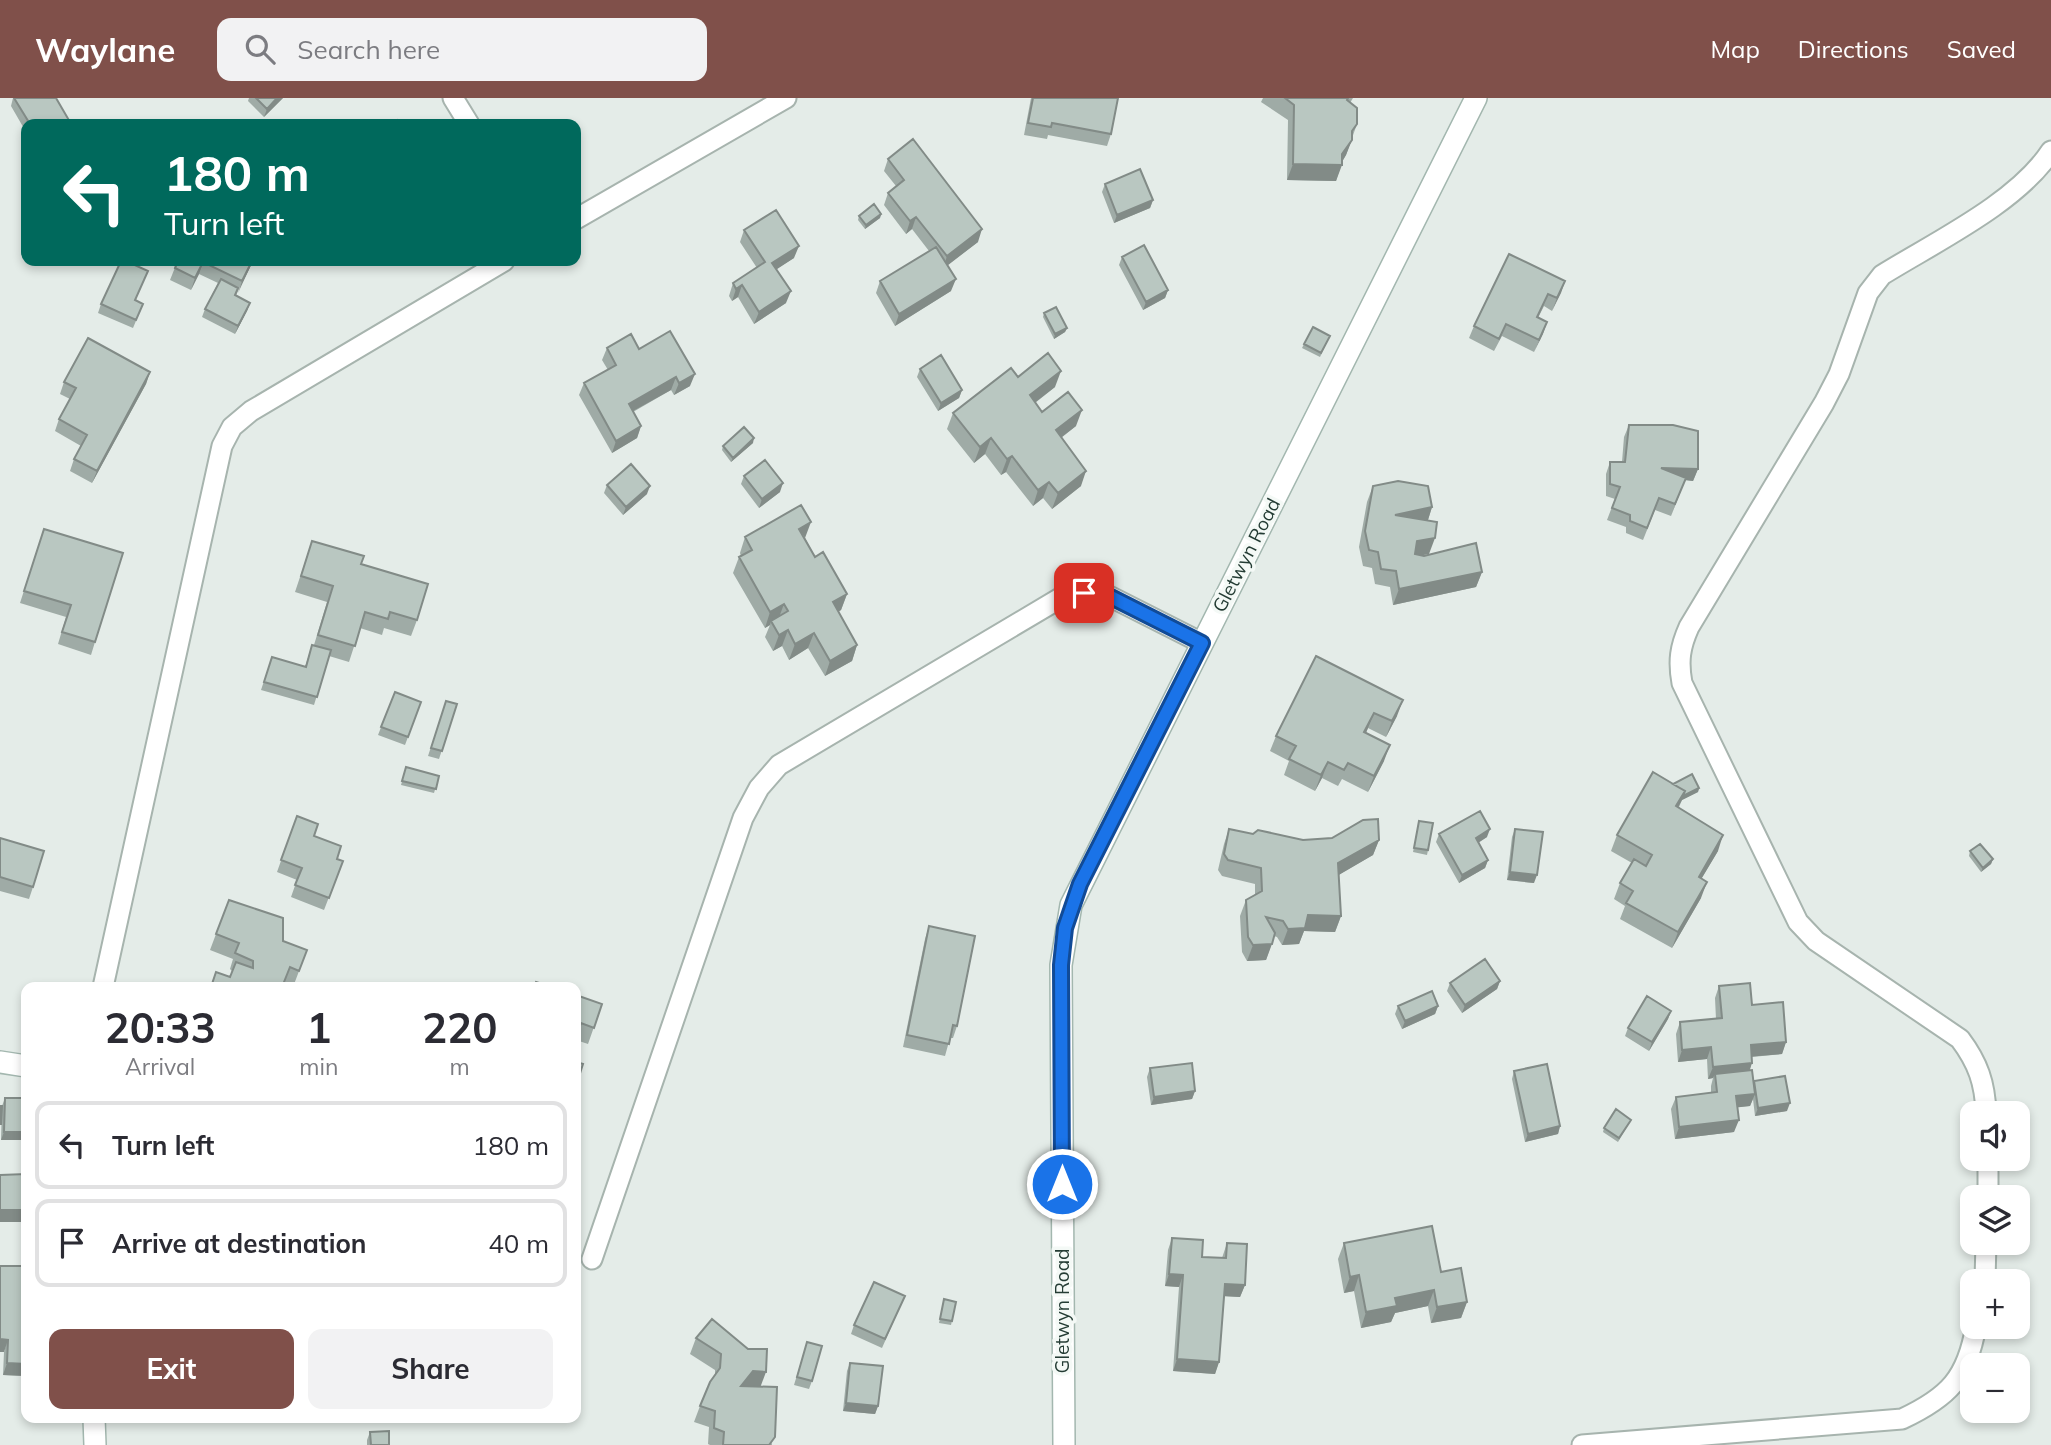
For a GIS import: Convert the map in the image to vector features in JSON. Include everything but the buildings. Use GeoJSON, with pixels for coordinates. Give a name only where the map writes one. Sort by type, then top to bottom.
{"type":"FeatureCollection","features":[{"type":"Feature","properties":{"kind":"street"},"geometry":{"type":"LineString","coordinates":[[453,98],[466,119]]}},
{"type":"Feature","properties":{"kind":"street"},"geometry":{"type":"LineString","coordinates":[[581,216],[786,98]]}},
{"type":"Feature","properties":{"kind":"street","name":"Gletwyn Road"},"geometry":{"type":"LineString","coordinates":[[1064,1445],[1061,965],[1065,928],[1080,884],[1476,98]]}},
{"type":"Feature","properties":{"kind":"street"},"geometry":{"type":"LineString","coordinates":[[1986,1101],[1986,1089],[1976,1060],[1960,1039],[1816,941],[1798,922],[1682,683],[1678,664],[1679,650],[1689,627],[1839,374],[1868,293],[1882,275],[2017,190],[2038,172],[2051,151]]}},
{"type":"Feature","properties":{"kind":"street"},"geometry":{"type":"LineString","coordinates":[[104,982],[222,446],[232,428],[251,411],[496,266]]}},
{"type":"Feature","properties":{"kind":"street"},"geometry":{"type":"LineString","coordinates":[[592,1259],[743,818],[759,788],[779,765],[1062,597],[1084,593],[1107,595],[1202,643]]}},
{"type":"Feature","properties":{"kind":"street"},"geometry":{"type":"LineString","coordinates":[[0,1062],[21,1065]]}},
{"type":"Feature","properties":{"kind":"street"},"geometry":{"type":"LineString","coordinates":[[1582,1445],[1707,1439],[1902,1419],[1927,1407],[1957,1382],[1971,1355],[1974,1339]]}},
{"type":"Feature","properties":{"kind":"street"},"geometry":{"type":"LineString","coordinates":[[94,1423],[95,1445]]}},
{"type":"Feature","properties":{"kind":"route"},"geometry":{"type":"LineString","coordinates":[[1062,1184],[1061,965],[1065,928],[1080,884],[1202,643],[1107,595],[1084,593]]}}]}
